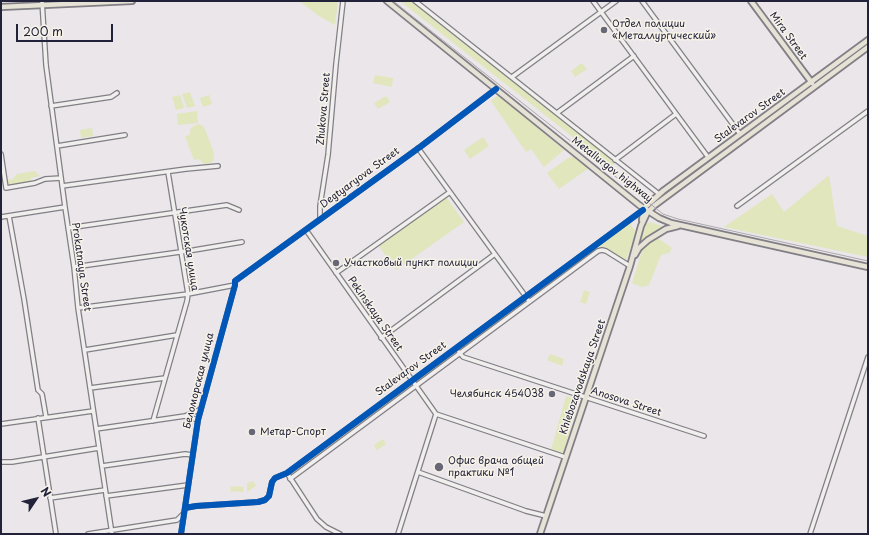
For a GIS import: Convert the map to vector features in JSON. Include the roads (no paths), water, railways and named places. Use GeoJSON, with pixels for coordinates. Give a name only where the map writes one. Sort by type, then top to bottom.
{"type":"FeatureCollection","features":[{"type":"Feature","properties":{"kind":"main road"},"geometry":{"type":"LineString","coordinates":[[1,7],[42,3],[132,1]]}},
{"type":"Feature","properties":{"kind":"main road","name":"Metallurgov highway"},"geometry":{"type":"LineString","coordinates":[[386,1],[645,210],[665,221],[868,267]]}},
{"type":"Feature","properties":{"kind":"main road","name":"Mira Street"},"geometry":{"type":"LineString","coordinates":[[751,1],[814,86]]}},
{"type":"Feature","properties":{"kind":"main road","name":"Stalevarov Street"},"geometry":{"type":"LineString","coordinates":[[645,210],[659,194],[868,40]]}},
{"type":"Feature","properties":{"kind":"main road","name":"Stalevarov Street"},"geometry":{"type":"LineString","coordinates":[[645,210],[663,199],[868,47]]}},
{"type":"Feature","properties":{"kind":"main road"},"geometry":{"type":"LineString","coordinates":[[708,157],[712,162]]}},
{"type":"Feature","properties":{"kind":"main road","name":"Metallurgov highway"},"geometry":{"type":"LineString","coordinates":[[659,194],[663,199]]}},
{"type":"Feature","properties":{"kind":"main road","name":"Khlebozavodskaya Street"},"geometry":{"type":"LineString","coordinates":[[540,534],[630,264],[645,210]]}},
{"type":"Feature","properties":{"kind":"main road"},"geometry":{"type":"LineString","coordinates":[[630,264],[639,248],[648,240],[666,229],[681,225]]}},
{"type":"Feature","properties":{"kind":"street","name":"Zhukova Street"},"geometry":{"type":"LineString","coordinates":[[320,219],[320,206],[328,155],[343,1]]}},
{"type":"Feature","properties":{"kind":"street","name":"Metallurgov highway"},"geometry":{"type":"LineString","coordinates":[[415,1],[659,194]]}},
{"type":"Feature","properties":{"kind":"street"},"geometry":{"type":"LineString","coordinates":[[593,1],[708,157]]}},
{"type":"Feature","properties":{"kind":"street"},"geometry":{"type":"LineString","coordinates":[[512,77],[616,1]]}},
{"type":"Feature","properties":{"kind":"street"},"geometry":{"type":"LineString","coordinates":[[642,1],[740,134]]}},
{"type":"Feature","properties":{"kind":"street","name":"Prokatnaya Street"},"geometry":{"type":"LineString","coordinates":[[42,3],[46,65],[51,106],[74,267],[78,308],[112,532]]}},
{"type":"Feature","properties":{"kind":"street"},"geometry":{"type":"LineString","coordinates":[[557,114],[634,56]]}},
{"type":"Feature","properties":{"kind":"street","name":"Degtyaryova Street"},"geometry":{"type":"LineString","coordinates":[[235,283],[496,89]]}},
{"type":"Feature","properties":{"kind":"street"},"geometry":{"type":"LineString","coordinates":[[51,106],[111,97],[117,93]]}},
{"type":"Feature","properties":{"kind":"street"},"geometry":{"type":"LineString","coordinates":[[737,206],[868,111]]}},
{"type":"Feature","properties":{"kind":"street"},"geometry":{"type":"LineString","coordinates":[[615,160],[676,114]]}},
{"type":"Feature","properties":{"kind":"street"},"geometry":{"type":"LineString","coordinates":[[57,146],[125,135]]}},
{"type":"Feature","properties":{"kind":"street"},"geometry":{"type":"LineString","coordinates":[[418,148],[529,301]]}},
{"type":"Feature","properties":{"kind":"street"},"geometry":{"type":"LineString","coordinates":[[1,154],[6,188],[35,184],[45,179],[61,178]]}},
{"type":"Feature","properties":{"kind":"street"},"geometry":{"type":"LineString","coordinates":[[62,186],[218,166]]}},
{"type":"Feature","properties":{"kind":"street","name":"Чукотская улица"},"geometry":{"type":"LineString","coordinates":[[153,421],[188,294],[168,172]]}},
{"type":"Feature","properties":{"kind":"street"},"geometry":{"type":"LineString","coordinates":[[336,273],[450,192]]}},
{"type":"Feature","properties":{"kind":"street"},"geometry":{"type":"LineString","coordinates":[[68,228],[227,205],[239,210]]}},
{"type":"Feature","properties":{"kind":"street"},"geometry":{"type":"LineString","coordinates":[[1,217],[65,207]]}},
{"type":"Feature","properties":{"kind":"street","name":"Stalevarov Street"},"geometry":{"type":"LineString","coordinates":[[185,508],[258,502],[265,500],[269,496],[273,479],[287,473],[645,210]]}},
{"type":"Feature","properties":{"kind":"street"},"geometry":{"type":"LineString","coordinates":[[9,216],[38,390],[42,394],[46,417]]}},
{"type":"Feature","properties":{"kind":"street","name":"Pekinskaya Street"},"geometry":{"type":"LineString","coordinates":[[306,230],[436,414]]}},
{"type":"Feature","properties":{"kind":"street"},"geometry":{"type":"LineString","coordinates":[[74,267],[242,242]]}},
{"type":"Feature","properties":{"kind":"street"},"geometry":{"type":"LineString","coordinates":[[596,245],[598,251],[606,251],[630,264]]}},
{"type":"Feature","properties":{"kind":"street","name":"Stalevarov Street"},"geometry":{"type":"LineString","coordinates":[[290,479],[598,251]]}},
{"type":"Feature","properties":{"kind":"street"},"geometry":{"type":"LineString","coordinates":[[381,338],[495,254]]}},
{"type":"Feature","properties":{"kind":"street"},"geometry":{"type":"LineString","coordinates":[[78,308],[188,294],[235,283]]}},
{"type":"Feature","properties":{"kind":"street","name":"Беломорская улица"},"geometry":{"type":"LineString","coordinates":[[181,534],[198,420],[235,283]]}},
{"type":"Feature","properties":{"kind":"street"},"geometry":{"type":"LineString","coordinates":[[85,350],[176,335]]}},
{"type":"Feature","properties":{"kind":"street"},"geometry":{"type":"LineString","coordinates":[[456,348],[459,353]]}},
{"type":"Feature","properties":{"kind":"street","name":"Anosova Street"},"geometry":{"type":"LineString","coordinates":[[459,353],[463,357],[704,436]]}},
{"type":"Feature","properties":{"kind":"street"},"geometry":{"type":"LineString","coordinates":[[810,534],[868,357]]}},
{"type":"Feature","properties":{"kind":"street"},"geometry":{"type":"LineString","coordinates":[[90,388],[165,378]]}},
{"type":"Feature","properties":{"kind":"street"},"geometry":{"type":"LineString","coordinates":[[96,429],[185,416],[201,409]]}},
{"type":"Feature","properties":{"kind":"street"},"geometry":{"type":"LineString","coordinates":[[1,424],[93,411]]}},
{"type":"Feature","properties":{"kind":"street"},"geometry":{"type":"LineString","coordinates":[[398,534],[436,414],[565,457]]}},
{"type":"Feature","properties":{"kind":"street"},"geometry":{"type":"LineString","coordinates":[[185,416],[198,420]]}},
{"type":"Feature","properties":{"kind":"street"},"geometry":{"type":"LineString","coordinates":[[38,418],[56,534]]}},
{"type":"Feature","properties":{"kind":"street"},"geometry":{"type":"LineString","coordinates":[[361,418],[365,423]]}},
{"type":"Feature","properties":{"kind":"street"},"geometry":{"type":"LineString","coordinates":[[1,462],[44,458],[99,448]]}},
{"type":"Feature","properties":{"kind":"street"},"geometry":{"type":"LineString","coordinates":[[102,466],[185,454],[193,455]]}},
{"type":"Feature","properties":{"kind":"street"},"geometry":{"type":"LineString","coordinates":[[418,472],[546,516]]}},
{"type":"Feature","properties":{"kind":"street"},"geometry":{"type":"LineString","coordinates":[[287,473],[317,519],[326,527],[340,534]]}},
{"type":"Feature","properties":{"kind":"street"},"geometry":{"type":"LineString","coordinates":[[106,496],[188,484]]}},
{"type":"Feature","properties":{"kind":"street"},"geometry":{"type":"LineString","coordinates":[[50,498],[105,490]]}},
{"type":"Feature","properties":{"kind":"street"},"geometry":{"type":"LineString","coordinates":[[88,534],[112,532],[177,520],[184,514]]}},
{"type":"Feature","properties":{"kind":"tram line"},"geometry":{"type":"LineString","coordinates":[[393,1],[663,214],[678,219],[868,261]]}},
{"type":"Feature","properties":{"kind":"place","name":"Отдел полиции «Металлургический»"},"geometry":{"type":"Point","coordinates":[604,30]}},
{"type":"Feature","properties":{"kind":"place","name":"Участковый пункт полиции"},"geometry":{"type":"Point","coordinates":[336,263]}},
{"type":"Feature","properties":{"kind":"place","name":"Челябинск 454038"},"geometry":{"type":"Point","coordinates":[552,394]}},
{"type":"Feature","properties":{"kind":"place","name":"Метар-Спорт"},"geometry":{"type":"Point","coordinates":[252,432]}},
{"type":"Feature","properties":{"kind":"place","name":"Офис врача общей практики №1"},"geometry":{"type":"Point","coordinates":[439,467]}}]}
